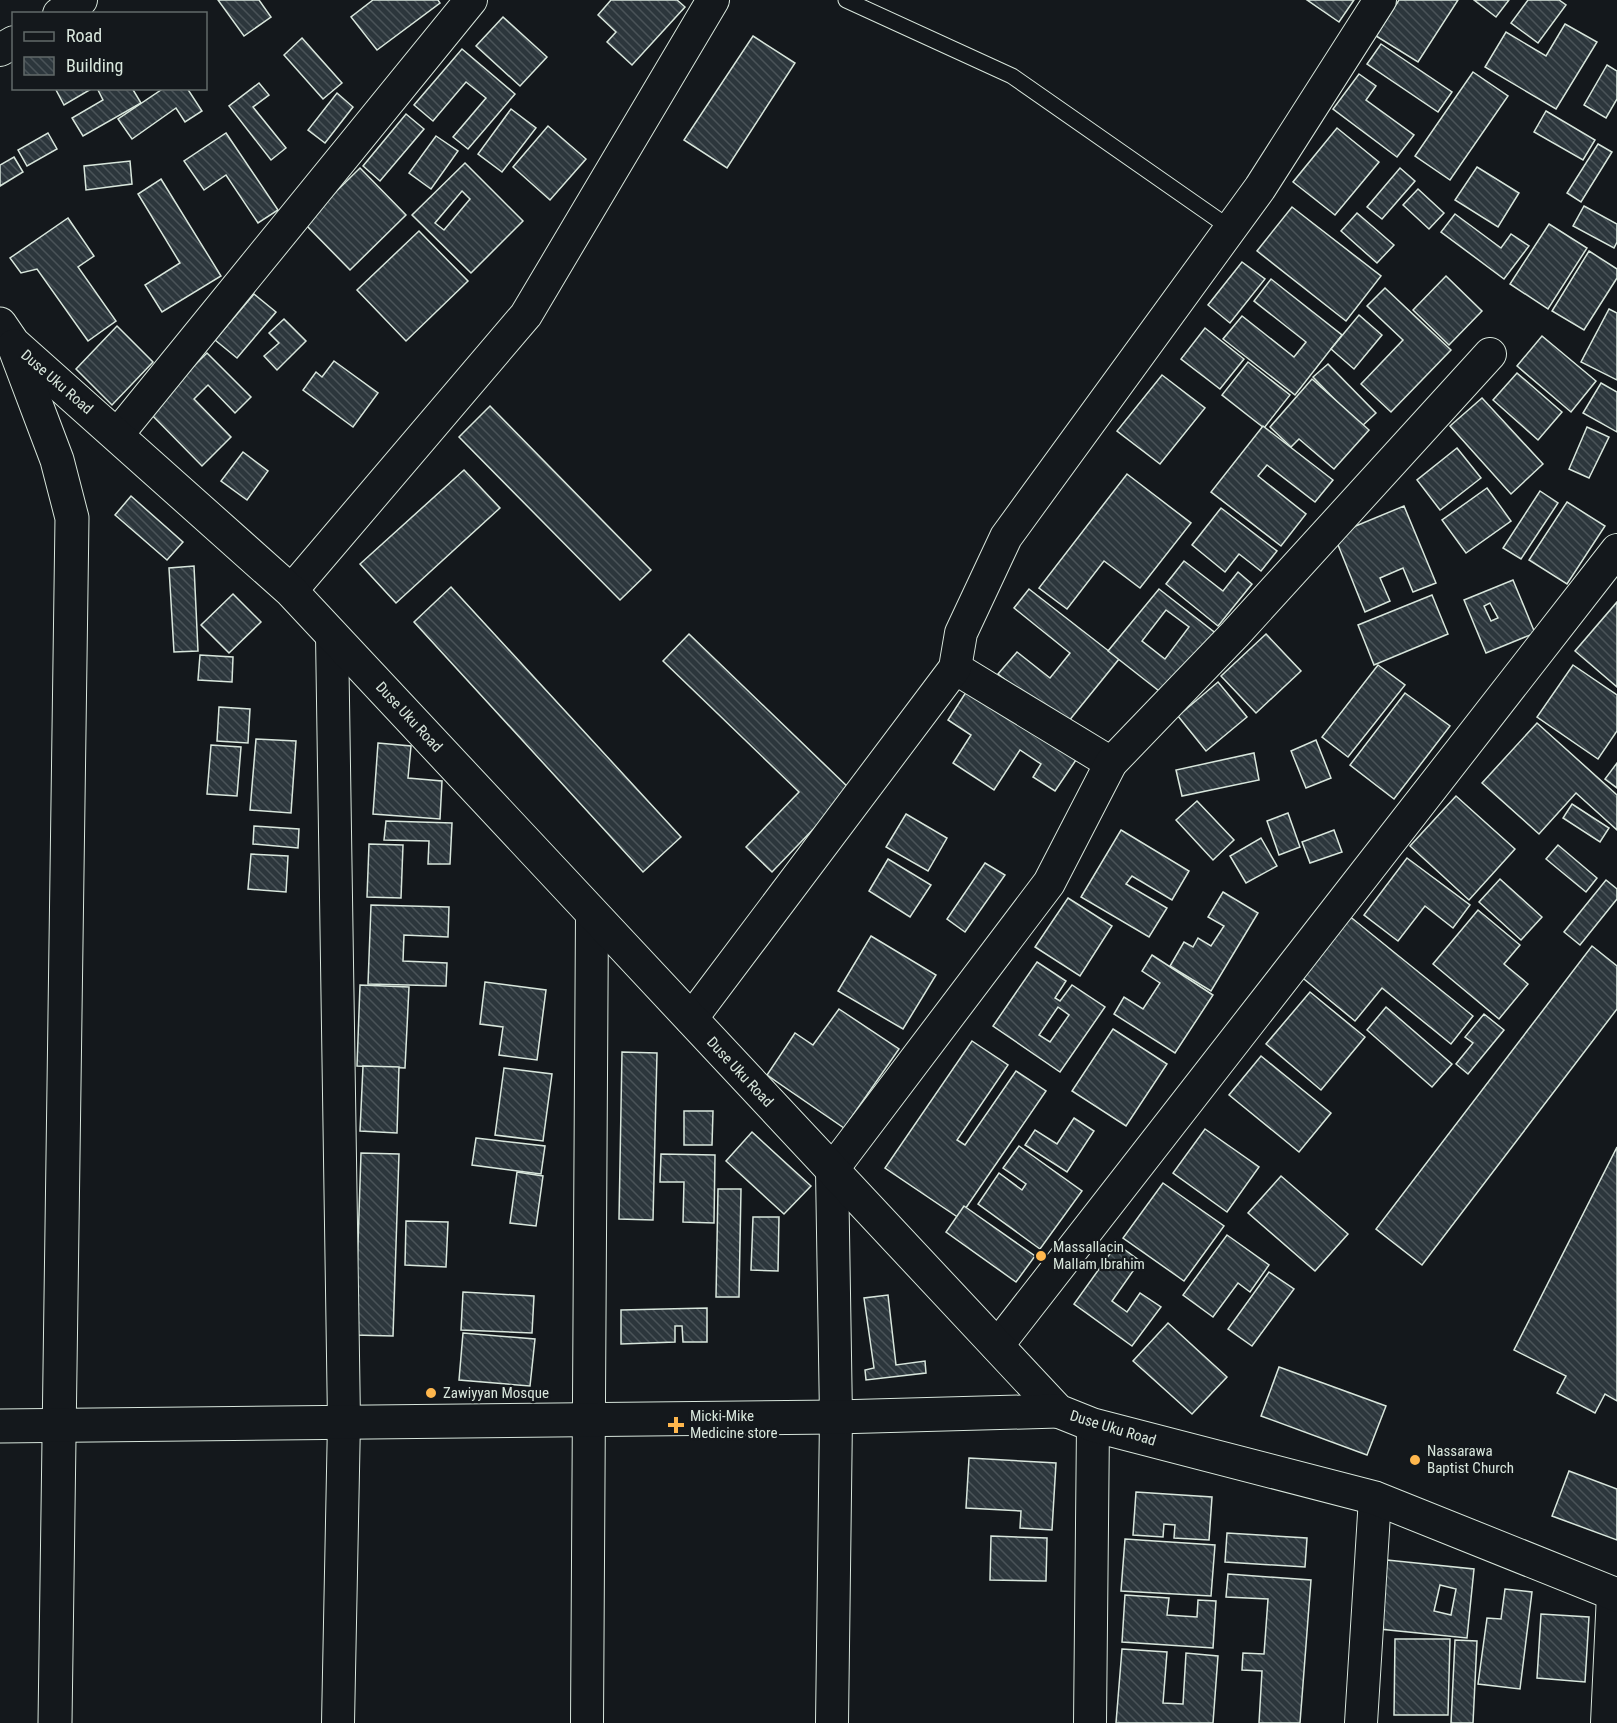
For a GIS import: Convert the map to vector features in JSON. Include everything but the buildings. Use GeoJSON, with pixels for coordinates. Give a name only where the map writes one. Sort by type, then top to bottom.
{"type":"FeatureCollection","features":[{"type":"Feature","properties":{"kind":"street"},"geometry":{"type":"LineString","coordinates":[[62,12],[81,0]]}},
{"type":"Feature","properties":{"kind":"street"},"geometry":{"type":"LineString","coordinates":[[117,435],[471,0]]}},
{"type":"Feature","properties":{"kind":"street"},"geometry":{"type":"LineString","coordinates":[[291,591],[526,315],[713,0]]}},
{"type":"Feature","properties":{"kind":"street"},"geometry":{"type":"LineString","coordinates":[[691,1019],[955,668],[961,633],[1006,537],[1260,188],[1380,0]]}},
{"type":"Feature","properties":{"kind":"street"},"geometry":{"type":"LineString","coordinates":[[6,334],[57,460],[72,518],[55,1723]]}},
{"type":"Feature","properties":{"kind":"street","name":"Duse Uku Road"},"geometry":{"type":"LineString","coordinates":[[6,334],[212,523],[291,591],[1058,1411],[1093,1425],[1375,1498],[1615,1594]]}},
{"type":"Feature","properties":{"kind":"street"},"geometry":{"type":"LineString","coordinates":[[832,1723],[836,1417],[832,1170],[1049,884],[1111,763],[1236,634],[1490,354]]}},
{"type":"Feature","properties":{"kind":"street"},"geometry":{"type":"LineString","coordinates":[[997,1347],[1617,550]]}},
{"type":"Feature","properties":{"kind":"street"},"geometry":{"type":"LineString","coordinates":[[332,635],[344,1421],[338,1723]]}},
{"type":"Feature","properties":{"kind":"street"},"geometry":{"type":"LineString","coordinates":[[955,668],[1111,763]]}},
{"type":"Feature","properties":{"kind":"street"},"geometry":{"type":"LineString","coordinates":[[587,1723],[592,913]]}},
{"type":"Feature","properties":{"kind":"street"},"geometry":{"type":"LineString","coordinates":[[0,1426],[836,1417],[1058,1411]]}},
{"type":"Feature","properties":{"kind":"street"},"geometry":{"type":"LineString","coordinates":[[1090,1723],[1093,1425]]}},
{"type":"Feature","properties":{"kind":"street"},"geometry":{"type":"LineString","coordinates":[[1361,1723],[1375,1498]]}},
{"type":"Feature","properties":{"kind":"street"},"geometry":{"type":"LineString","coordinates":[[1607,1723],[1615,1594]]}},
{"type":"Feature","properties":{"kind":"lane"},"geometry":{"type":"LineString","coordinates":[[846,0],[1012,76],[1230,228]]}},
{"type":"Feature","properties":{"kind":"place","name":"Massallacin Mallam Ibrahim"},"geometry":{"type":"Point","coordinates":[1041,1256]}},
{"type":"Feature","properties":{"kind":"place","name":"Zawiyyan Mosque"},"geometry":{"type":"Point","coordinates":[431,1393]}},
{"type":"Feature","properties":{"kind":"place","name":"Micki-Mike Medicine store"},"geometry":{"type":"Point","coordinates":[676,1425]}},
{"type":"Feature","properties":{"kind":"place","name":"Nassarawa Baptist Church"},"geometry":{"type":"Point","coordinates":[1415,1460]}}]}
